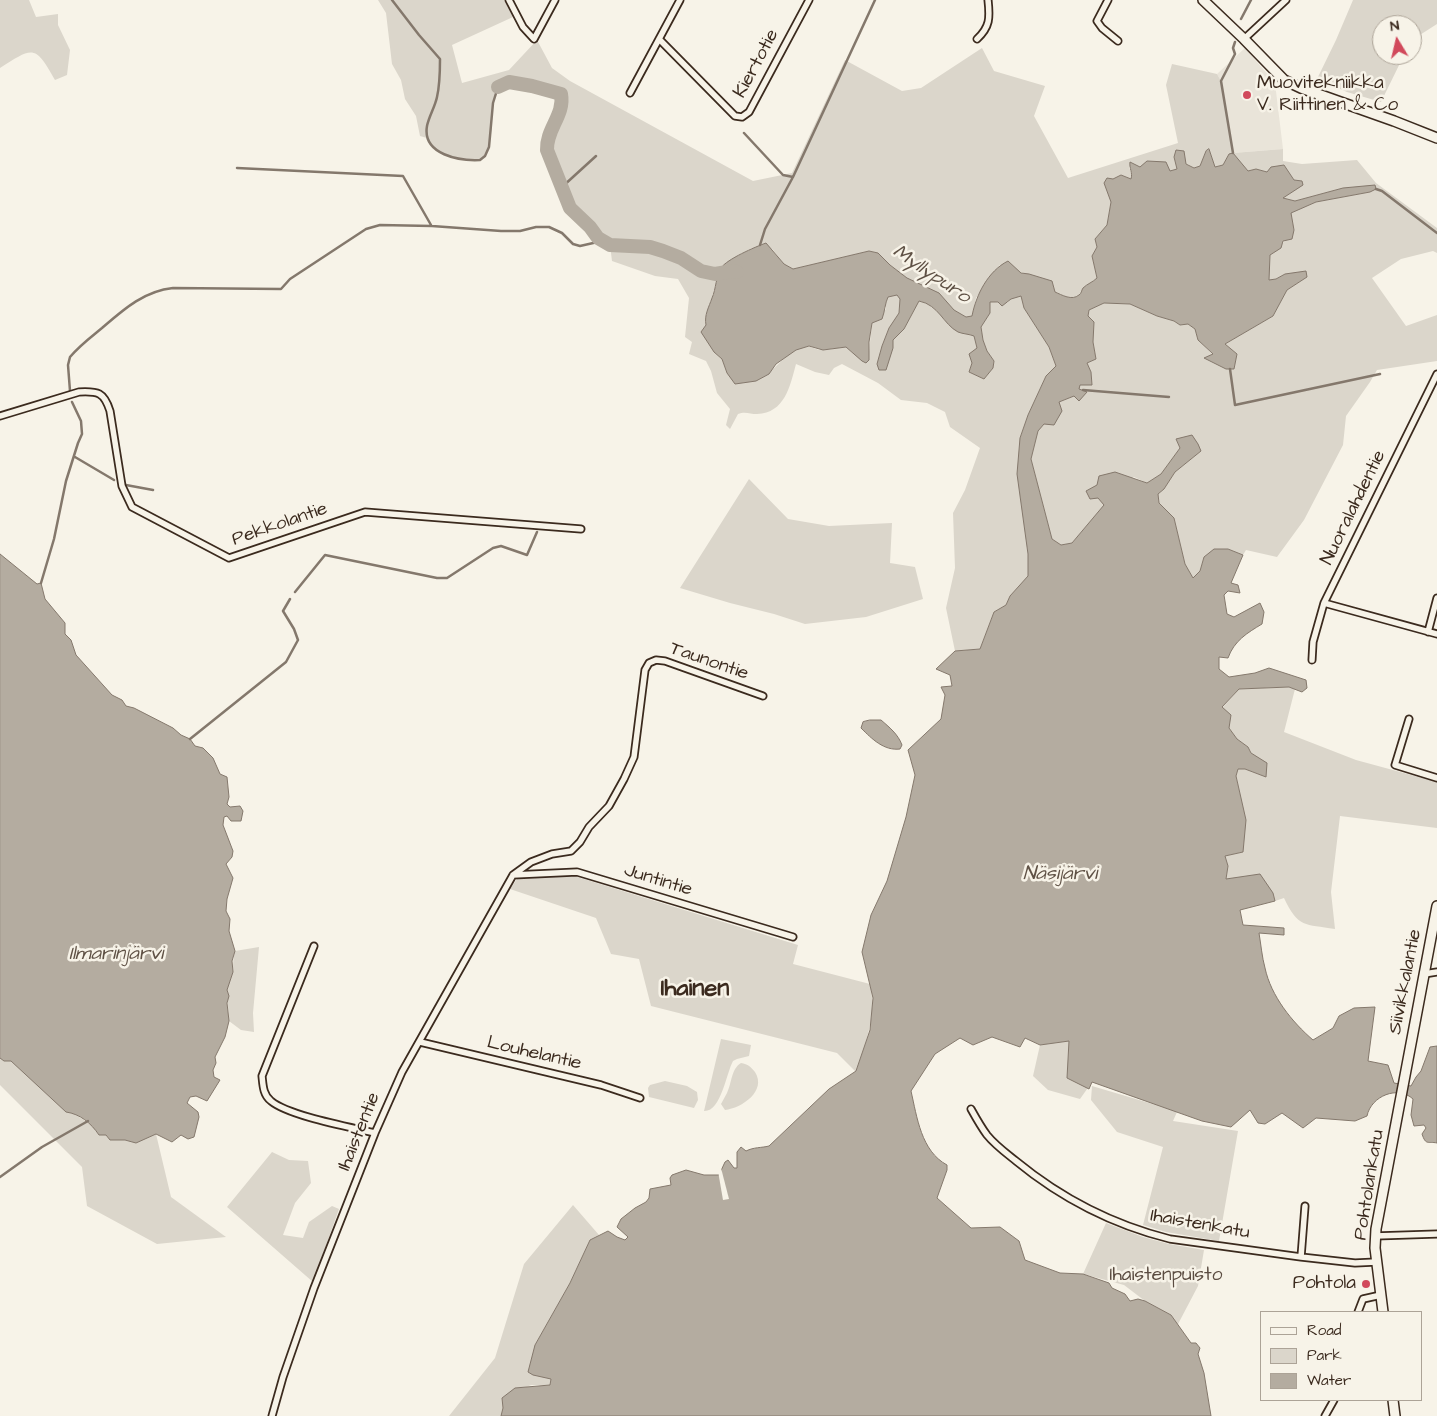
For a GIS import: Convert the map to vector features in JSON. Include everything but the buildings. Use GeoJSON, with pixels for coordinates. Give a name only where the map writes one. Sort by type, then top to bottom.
{"type":"FeatureCollection","features":[{"type":"Feature","properties":{"kind":"main road"},"geometry":{"type":"LineString","coordinates":[[1203,0],[1284,80],[1437,138]]}},
{"type":"Feature","properties":{"kind":"main road","name":"Siivikkalantie"},"geometry":{"type":"LineString","coordinates":[[1407,1063],[1437,906]]}},
{"type":"Feature","properties":{"kind":"main road","name":"Pohtolankatu"},"geometry":{"type":"LineString","coordinates":[[1383,1311],[1376,1262],[1375,1236],[1407,1063]]}},
{"type":"Feature","properties":{"kind":"main road"},"geometry":{"type":"LineString","coordinates":[[1393,1401],[1395,1416]]}},
{"type":"Feature","properties":{"kind":"street"},"geometry":{"type":"LineString","coordinates":[[509,0],[523,26],[534,39],[555,0]]}},
{"type":"Feature","properties":{"kind":"street"},"geometry":{"type":"LineString","coordinates":[[630,94],[680,0]]}},
{"type":"Feature","properties":{"kind":"street","name":"Kiertotie"},"geometry":{"type":"LineString","coordinates":[[659,39],[735,116],[742,117],[749,112],[808,0]]}},
{"type":"Feature","properties":{"kind":"street"},"geometry":{"type":"LineString","coordinates":[[976,39],[984,32],[988,24],[988,0]]}},
{"type":"Feature","properties":{"kind":"street"},"geometry":{"type":"LineString","coordinates":[[1108,0],[1097,21],[1102,28],[1118,41]]}},
{"type":"Feature","properties":{"kind":"street"},"geometry":{"type":"LineString","coordinates":[[1244,39],[1286,0]]}},
{"type":"Feature","properties":{"kind":"street","name":"Nuoralahdentie"},"geometry":{"type":"LineString","coordinates":[[1312,660],[1313,642],[1324,603],[1437,374]]}},
{"type":"Feature","properties":{"kind":"street","name":"Pekkolantie"},"geometry":{"type":"LineString","coordinates":[[0,416],[79,392],[100,394],[107,401],[110,411],[122,486],[132,507],[228,558],[365,512],[581,529]]}},
{"type":"Feature","properties":{"kind":"street"},"geometry":{"type":"LineString","coordinates":[[1428,632],[1437,598]]}},
{"type":"Feature","properties":{"kind":"street"},"geometry":{"type":"LineString","coordinates":[[1324,603],[1437,634]]}},
{"type":"Feature","properties":{"kind":"street","name":"Taunontie"},"geometry":{"type":"LineString","coordinates":[[513,875],[531,862],[552,854],[571,852],[589,827],[609,806],[634,757],[642,688],[645,670],[649,663],[656,660],[665,661],[762,696]]}},
{"type":"Feature","properties":{"kind":"street"},"geometry":{"type":"LineString","coordinates":[[1409,719],[1396,765],[1437,778]]}},
{"type":"Feature","properties":{"kind":"street","name":"Juntintie"},"geometry":{"type":"LineString","coordinates":[[513,875],[577,872],[792,937]]}},
{"type":"Feature","properties":{"kind":"street","name":"Ihaistentie"},"geometry":{"type":"LineString","coordinates":[[272,1416],[283,1377],[314,1288],[375,1134],[402,1072],[513,875]]}},
{"type":"Feature","properties":{"kind":"street"},"geometry":{"type":"LineString","coordinates":[[314,946],[262,1076],[263,1087],[270,1101],[285,1109],[375,1134]]}},
{"type":"Feature","properties":{"kind":"street"},"geometry":{"type":"LineString","coordinates":[[1424,974],[1437,972]]}},
{"type":"Feature","properties":{"kind":"street","name":"Louhelantie"},"geometry":{"type":"LineString","coordinates":[[420,1042],[601,1085],[640,1098]]}},
{"type":"Feature","properties":{"kind":"street","name":"Ihaistenkatu"},"geometry":{"type":"LineString","coordinates":[[971,1109],[988,1136],[1018,1164],[1052,1187],[1107,1218],[1170,1239],[1301,1257],[1356,1263],[1376,1262]]}},
{"type":"Feature","properties":{"kind":"street"},"geometry":{"type":"LineString","coordinates":[[1301,1257],[1305,1206]]}},
{"type":"Feature","properties":{"kind":"street"},"geometry":{"type":"LineString","coordinates":[[1375,1236],[1437,1234]]}},
{"type":"Feature","properties":{"kind":"street"},"geometry":{"type":"LineString","coordinates":[[1358,1311],[1363,1299],[1381,1296]]}},
{"type":"Feature","properties":{"kind":"street"},"geometry":{"type":"LineString","coordinates":[[1325,1416],[1333,1401]]}},
{"type":"Feature","properties":{"kind":"shaded area"},"geometry":{"type":"Polygon","coordinates":[[[1245,48],[1275,83],[1283,149],[1233,153],[1221,81],[1217,74],[1245,48]]]}},
{"type":"Feature","properties":{"kind":"green space"},"geometry":{"type":"Polygon","coordinates":[[[0,0],[29,0],[36,17],[58,14],[58,25],[70,50],[67,75],[55,80],[43,60],[38,55],[32,53],[20,56],[0,68],[0,0]]]}},
{"type":"Feature","properties":{"kind":"green space"},"geometry":{"type":"Polygon","coordinates":[[[378,0],[504,0],[513,17],[452,45],[462,83],[509,70],[537,40],[552,68],[570,81],[753,181],[792,173],[845,60],[902,91],[921,88],[982,48],[994,71],[1045,86],[1034,116],[1068,178],[1178,143],[1166,85],[1172,64],[1217,74],[1221,81],[1233,153],[1283,149],[1283,161],[1302,164],[1357,160],[1376,183],[1437,228],[1437,253],[1433,251],[1401,259],[1372,278],[1406,326],[1437,315],[1437,361],[1377,370],[1346,416],[1343,445],[1304,520],[1277,557],[1246,550],[1243,555],[1228,549],[1204,557],[1200,571],[1193,578],[1185,564],[1174,518],[1159,503],[1158,494],[1164,489],[1175,472],[1201,451],[1176,439],[1180,448],[1161,474],[1147,483],[1134,477],[1098,497],[1105,505],[1072,543],[1061,545],[1052,539],[1031,459],[1038,431],[1059,402],[1074,396],[1080,385],[1092,385],[1091,372],[1087,363],[1096,359],[1093,342],[1094,322],[1088,316],[1089,310],[1104,303],[1130,304],[1180,325],[1188,324],[1195,329],[1198,340],[1213,355],[1205,358],[1226,369],[1234,369],[1237,354],[1225,344],[1273,316],[1287,290],[1307,277],[1285,274],[1268,281],[1270,255],[1294,230],[1290,213],[1316,202],[1370,192],[1343,188],[1295,201],[1282,198],[1301,181],[1294,180],[1284,165],[1267,172],[1256,169],[1248,171],[1229,154],[1223,165],[1215,167],[1209,149],[1206,151],[1200,166],[1194,168],[1174,157],[1177,169],[1171,171],[1129,167],[1131,179],[1121,175],[1113,179],[1107,225],[1095,239],[1097,247],[1092,256],[1097,278],[1083,288],[1080,294],[1076,297],[1064,296],[1055,292],[1051,281],[1000,265],[976,298],[972,316],[966,317],[954,310],[939,294],[907,278],[878,253],[869,251],[793,269],[784,264],[772,249],[752,248],[732,259],[721,267],[705,320],[714,352],[722,359],[727,373],[751,380],[764,377],[791,352],[802,347],[823,350],[846,347],[854,354],[869,352],[872,323],[886,309],[885,302],[888,297],[897,294],[900,299],[899,313],[889,328],[878,364],[893,348],[893,340],[904,329],[919,301],[931,306],[953,328],[974,336],[977,348],[969,372],[984,379],[993,368],[994,361],[987,351],[981,327],[990,313],[990,302],[1007,303],[1021,295],[1024,308],[1049,347],[1056,366],[1046,376],[1028,415],[1020,438],[1028,577],[1010,596],[1006,605],[994,612],[980,649],[955,651],[946,608],[955,568],[953,513],[965,490],[980,448],[950,427],[945,412],[927,403],[901,400],[878,383],[842,364],[834,368],[829,375],[815,372],[796,364],[785,397],[780,404],[766,412],[738,414],[730,429],[726,425],[730,409],[717,393],[706,361],[689,354],[692,342],[685,337],[689,298],[678,279],[655,276],[612,261],[610,245],[598,238],[590,227],[570,208],[547,150],[549,135],[562,102],[561,94],[509,82],[498,87],[493,107],[490,142],[488,149],[480,160],[457,158],[442,154],[436,150],[427,138],[420,136],[416,116],[405,99],[401,80],[392,64],[386,13],[378,0]]]}},
{"type":"Feature","properties":{"kind":"green space"},"geometry":{"type":"Polygon","coordinates":[[[1353,0],[1437,0],[1437,24],[1422,34],[1422,15],[1372,15],[1372,65],[1399,65],[1381,102],[1347,92],[1317,79],[1353,0]]]}},
{"type":"Feature","properties":{"kind":"green space"},"geometry":{"type":"Polygon","coordinates":[[[749,479],[788,519],[829,526],[892,523],[890,563],[915,567],[923,599],[866,617],[805,624],[680,588],[749,479]]]}},
{"type":"Feature","properties":{"kind":"green space"},"geometry":{"type":"Polygon","coordinates":[[[1289,687],[1295,689],[1284,732],[1356,760],[1437,782],[1437,828],[1340,816],[1331,892],[1335,929],[1304,923],[1294,915],[1284,898],[1275,901],[1273,893],[1226,879],[1228,866],[1225,856],[1243,852],[1240,794],[1236,776],[1238,769],[1245,769],[1266,777],[1248,747],[1237,739],[1229,728],[1222,708],[1239,689],[1289,687]]]}},
{"type":"Feature","properties":{"kind":"green space"},"geometry":{"type":"Polygon","coordinates":[[[574,876],[798,945],[793,964],[870,984],[872,995],[871,1017],[867,1039],[856,1072],[837,1053],[651,1006],[639,959],[611,954],[596,918],[510,889],[517,879],[574,876]]]}},
{"type":"Feature","properties":{"kind":"green space"},"geometry":{"type":"Polygon","coordinates":[[[259,947],[253,1013],[254,1032],[241,1030],[229,1021],[227,990],[233,971],[235,951],[259,947]]]}},
{"type":"Feature","properties":{"kind":"green space"},"geometry":{"type":"Polygon","coordinates":[[[721,1039],[751,1045],[749,1056],[733,1061],[719,1099],[710,1110],[704,1111],[721,1039]]]}},
{"type":"Feature","properties":{"kind":"green space"},"geometry":{"type":"Polygon","coordinates":[[[1069,1040],[1177,1112],[1173,1121],[1238,1131],[1219,1241],[1166,1232],[1143,1225],[1163,1147],[1117,1132],[1091,1100],[1092,1086],[1156,1105],[1092,1082],[1080,1099],[1048,1090],[1033,1076],[1040,1045],[1069,1040]]]}},
{"type":"Feature","properties":{"kind":"green space"},"geometry":{"type":"Polygon","coordinates":[[[0,1058],[4,1061],[11,1061],[73,1113],[93,1126],[99,1135],[106,1135],[110,1140],[136,1142],[156,1134],[171,1197],[226,1237],[157,1244],[87,1206],[82,1167],[0,1085],[0,1058]]]}},
{"type":"Feature","properties":{"kind":"green space"},"geometry":{"type":"Polygon","coordinates":[[[741,1063],[746,1064],[755,1072],[758,1086],[751,1097],[745,1102],[732,1109],[725,1110],[721,1104],[729,1089],[733,1072],[741,1063]]]}},
{"type":"Feature","properties":{"kind":"green space"},"geometry":{"type":"Polygon","coordinates":[[[665,1081],[687,1086],[697,1092],[698,1100],[694,1108],[649,1097],[648,1088],[650,1085],[665,1081]]]}},
{"type":"Feature","properties":{"kind":"green space"},"geometry":{"type":"Polygon","coordinates":[[[272,1152],[289,1160],[308,1161],[311,1183],[295,1203],[283,1235],[303,1238],[309,1222],[332,1206],[339,1209],[313,1282],[227,1207],[272,1152]]]}},
{"type":"Feature","properties":{"kind":"green space"},"geometry":{"type":"Polygon","coordinates":[[[573,1205],[599,1235],[590,1240],[570,1283],[535,1345],[551,1379],[550,1385],[531,1385],[502,1398],[503,1408],[501,1416],[449,1416],[495,1358],[524,1264],[573,1205]]]}},
{"type":"Feature","properties":{"kind":"green space","name":"Ihaistenpuisto"},"geometry":{"type":"Polygon","coordinates":[[[1106,1223],[1143,1237],[1204,1250],[1198,1286],[1177,1326],[1171,1315],[1145,1301],[1124,1285],[1083,1274],[1106,1223]]]}},
{"type":"Feature","properties":{"kind":"water","name":"Näsijärvi"},"geometry":{"type":"Polygon","coordinates":[[[1209,149],[1215,167],[1223,165],[1229,154],[1233,153],[1248,171],[1256,169],[1267,172],[1271,167],[1284,165],[1294,180],[1302,181],[1303,185],[1283,198],[1295,201],[1343,188],[1375,185],[1376,189],[1370,192],[1316,202],[1291,213],[1294,230],[1292,239],[1283,241],[1281,248],[1270,255],[1269,280],[1276,279],[1285,274],[1306,271],[1307,277],[1287,290],[1273,316],[1225,344],[1237,354],[1234,369],[1226,369],[1204,358],[1213,354],[1198,340],[1195,329],[1188,324],[1180,325],[1130,304],[1104,303],[1089,310],[1088,316],[1094,322],[1093,342],[1096,359],[1087,363],[1091,372],[1092,385],[1080,385],[1079,389],[1087,392],[1079,401],[1074,396],[1059,402],[1062,411],[1054,425],[1044,424],[1038,431],[1031,459],[1052,539],[1061,545],[1072,543],[1104,505],[1098,498],[1090,499],[1086,491],[1097,485],[1099,476],[1115,472],[1147,483],[1161,474],[1180,448],[1176,439],[1192,435],[1198,444],[1201,451],[1175,472],[1164,489],[1158,494],[1159,503],[1174,518],[1185,564],[1193,578],[1200,571],[1204,557],[1214,549],[1228,549],[1243,555],[1231,583],[1238,585],[1240,593],[1228,591],[1224,595],[1227,614],[1234,617],[1260,603],[1264,612],[1262,624],[1237,642],[1228,658],[1219,657],[1219,669],[1229,677],[1255,673],[1269,668],[1306,680],[1307,688],[1302,692],[1289,687],[1239,689],[1222,707],[1231,715],[1229,728],[1237,739],[1248,747],[1251,753],[1267,763],[1266,777],[1245,769],[1238,769],[1236,776],[1246,820],[1243,852],[1225,856],[1228,866],[1226,879],[1260,874],[1273,893],[1275,901],[1240,910],[1243,925],[1284,928],[1284,935],[1259,933],[1265,968],[1272,989],[1283,1008],[1313,1040],[1333,1028],[1339,1016],[1354,1008],[1375,1007],[1368,1061],[1388,1065],[1394,1083],[1411,1086],[1421,1071],[1430,1047],[1437,1046],[1437,1143],[1425,1140],[1422,1134],[1426,1128],[1424,1125],[1414,1126],[1411,1115],[1413,1099],[1400,1093],[1393,1093],[1379,1098],[1367,1116],[1355,1121],[1316,1118],[1303,1128],[1282,1113],[1265,1124],[1258,1123],[1250,1110],[1231,1127],[1202,1121],[1092,1082],[1089,1089],[1067,1078],[1069,1041],[1040,1045],[1025,1038],[1020,1047],[992,1037],[973,1045],[960,1038],[935,1054],[911,1091],[918,1122],[926,1142],[938,1159],[947,1165],[937,1198],[971,1228],[1000,1227],[1019,1241],[1025,1260],[1060,1273],[1083,1274],[1109,1283],[1112,1288],[1125,1294],[1130,1301],[1138,1299],[1145,1301],[1171,1315],[1191,1343],[1196,1343],[1200,1348],[1198,1354],[1204,1373],[1211,1416],[501,1416],[503,1408],[502,1398],[515,1388],[550,1385],[551,1379],[528,1372],[535,1345],[570,1283],[590,1240],[608,1231],[625,1240],[628,1237],[617,1227],[621,1219],[646,1202],[649,1198],[650,1189],[671,1185],[670,1178],[672,1175],[686,1170],[704,1175],[719,1175],[725,1162],[728,1160],[734,1168],[737,1168],[737,1152],[741,1147],[746,1151],[769,1146],[829,1089],[856,1071],[870,1030],[873,998],[862,952],[871,915],[887,881],[906,817],[915,775],[908,750],[941,719],[945,695],[941,687],[952,686],[950,675],[936,669],[955,651],[980,649],[994,612],[1006,605],[1010,596],[1028,576],[1028,554],[1017,474],[1020,438],[1028,415],[1046,376],[1056,366],[1049,347],[1024,308],[1021,296],[1011,299],[1002,306],[998,302],[990,302],[990,313],[981,327],[987,351],[994,361],[993,368],[984,379],[969,372],[972,363],[969,354],[977,348],[974,336],[953,329],[936,310],[926,303],[919,301],[904,329],[893,340],[893,348],[886,370],[879,370],[877,364],[882,346],[889,328],[899,313],[900,299],[897,295],[888,297],[882,319],[872,323],[869,360],[866,363],[846,347],[823,350],[809,346],[796,350],[776,364],[769,374],[756,381],[735,384],[727,373],[722,359],[714,352],[701,332],[706,325],[706,314],[721,268],[735,257],[766,243],[784,264],[793,269],[869,251],[878,253],[907,278],[939,293],[954,310],[966,317],[972,316],[976,300],[989,277],[1008,261],[1021,273],[1052,281],[1055,292],[1067,297],[1076,297],[1083,288],[1097,278],[1092,256],[1097,247],[1095,239],[1107,225],[1111,202],[1104,183],[1107,178],[1113,179],[1121,175],[1131,179],[1130,162],[1140,167],[1147,161],[1166,162],[1170,171],[1177,169],[1174,157],[1176,150],[1184,151],[1186,164],[1194,168],[1200,166],[1206,151],[1209,149]]]}},
{"type":"Feature","properties":{"kind":"water","name":"Ilmarinjärvi"},"geometry":{"type":"Polygon","coordinates":[[[0,554],[37,584],[41,583],[45,599],[65,623],[65,634],[71,640],[76,655],[112,695],[122,700],[126,706],[134,708],[173,728],[181,735],[190,739],[195,746],[203,748],[213,758],[220,774],[227,777],[229,797],[227,804],[230,807],[240,806],[243,811],[241,821],[231,821],[227,816],[224,817],[223,825],[233,851],[232,857],[226,864],[233,878],[227,899],[226,911],[230,919],[229,931],[235,951],[232,961],[233,972],[227,990],[229,996],[227,1003],[229,1021],[225,1037],[215,1057],[216,1063],[213,1070],[214,1077],[220,1080],[207,1101],[196,1096],[190,1097],[187,1103],[198,1112],[199,1117],[194,1137],[188,1139],[181,1135],[172,1142],[156,1134],[136,1143],[125,1140],[110,1140],[106,1135],[99,1135],[89,1123],[80,1117],[66,1112],[11,1061],[4,1061],[0,1058],[0,554]]]}},
{"type":"Feature","properties":{"kind":"water"},"geometry":{"type":"Polygon","coordinates":[[[881,720],[890,728],[902,745],[900,749],[884,746],[865,732],[861,728],[863,722],[881,720]]]}},
{"type":"Feature","properties":{"kind":"pier"},"geometry":{"type":"Polygon","coordinates":[[[721,1168],[729,1199],[723,1200],[718,1171],[721,1168]]]}},
{"type":"Feature","properties":{"kind":"waterway","name":"Myllypuro"},"geometry":{"type":"LineString","coordinates":[[392,0],[440,59],[438,92],[427,126],[427,136],[430,144],[436,150],[463,159],[480,160],[485,156],[489,147],[493,103],[498,87]]}},
{"type":"Feature","properties":{"kind":"waterway"},"geometry":{"type":"LineString","coordinates":[[760,245],[765,229],[793,177],[875,0]]}},
{"type":"Feature","properties":{"kind":"waterway"},"geometry":{"type":"LineString","coordinates":[[1241,19],[1251,0]]}},
{"type":"Feature","properties":{"kind":"waterway"},"geometry":{"type":"LineString","coordinates":[[1233,153],[1221,81],[1235,54],[1233,48],[1235,42]]}},
{"type":"Feature","properties":{"kind":"waterway","name":"Myllypuro"},"geometry":{"type":"LineString","coordinates":[[498,87],[509,82],[561,94],[562,102],[549,135],[547,150],[570,208],[590,227],[598,238],[610,245],[650,247],[663,251],[681,258],[701,271],[715,274],[737,272]]}},
{"type":"Feature","properties":{"kind":"waterway"},"geometry":{"type":"LineString","coordinates":[[744,133],[783,175],[793,177]]}},
{"type":"Feature","properties":{"kind":"waterway"},"geometry":{"type":"LineString","coordinates":[[562,187],[596,156]]}},
{"type":"Feature","properties":{"kind":"waterway"},"geometry":{"type":"LineString","coordinates":[[237,168],[403,176],[431,225]]}},
{"type":"Feature","properties":{"kind":"waterway"},"geometry":{"type":"LineString","coordinates":[[1376,189],[1382,191],[1437,233]]}},
{"type":"Feature","properties":{"kind":"waterway"},"geometry":{"type":"LineString","coordinates":[[70,391],[68,365],[70,357],[118,314],[144,297],[173,288],[281,289],[290,279],[366,229],[380,225],[432,226],[501,231],[520,231],[536,227],[549,227],[562,233],[573,244],[580,246],[602,241]]}},
{"type":"Feature","properties":{"kind":"waterway"},"geometry":{"type":"LineString","coordinates":[[1230,369],[1235,405],[1380,374]]}},
{"type":"Feature","properties":{"kind":"waterway"},"geometry":{"type":"LineString","coordinates":[[1083,390],[1169,397]]}},
{"type":"Feature","properties":{"kind":"waterway"},"geometry":{"type":"LineString","coordinates":[[41,583],[54,539],[66,481],[82,434],[81,421],[72,402]]}},
{"type":"Feature","properties":{"kind":"waterway"},"geometry":{"type":"LineString","coordinates":[[75,457],[114,480]]}},
{"type":"Feature","properties":{"kind":"waterway"},"geometry":{"type":"LineString","coordinates":[[126,485],[153,490]]}},
{"type":"Feature","properties":{"kind":"waterway"},"geometry":{"type":"LineString","coordinates":[[295,592],[325,555],[437,578],[447,578],[493,548],[501,546],[527,555],[537,532]]}},
{"type":"Feature","properties":{"kind":"waterway"},"geometry":{"type":"LineString","coordinates":[[190,739],[286,662],[298,640],[294,629],[283,611],[290,599]]}},
{"type":"Feature","properties":{"kind":"waterway"},"geometry":{"type":"LineString","coordinates":[[0,1177],[42,1147],[88,1121]]}},
{"type":"Feature","properties":{"kind":"place","name":"Muovitekniikka V. Riittinen & Co"},"geometry":{"type":"Point","coordinates":[1247,95]}},
{"type":"Feature","properties":{"kind":"place","name":"Pohtola"},"geometry":{"type":"Point","coordinates":[1366,1284]}},
{"type":"Feature","properties":{"kind":"district","name":"Ihainen"},"geometry":{"type":"Point","coordinates":[695,990]}}]}
